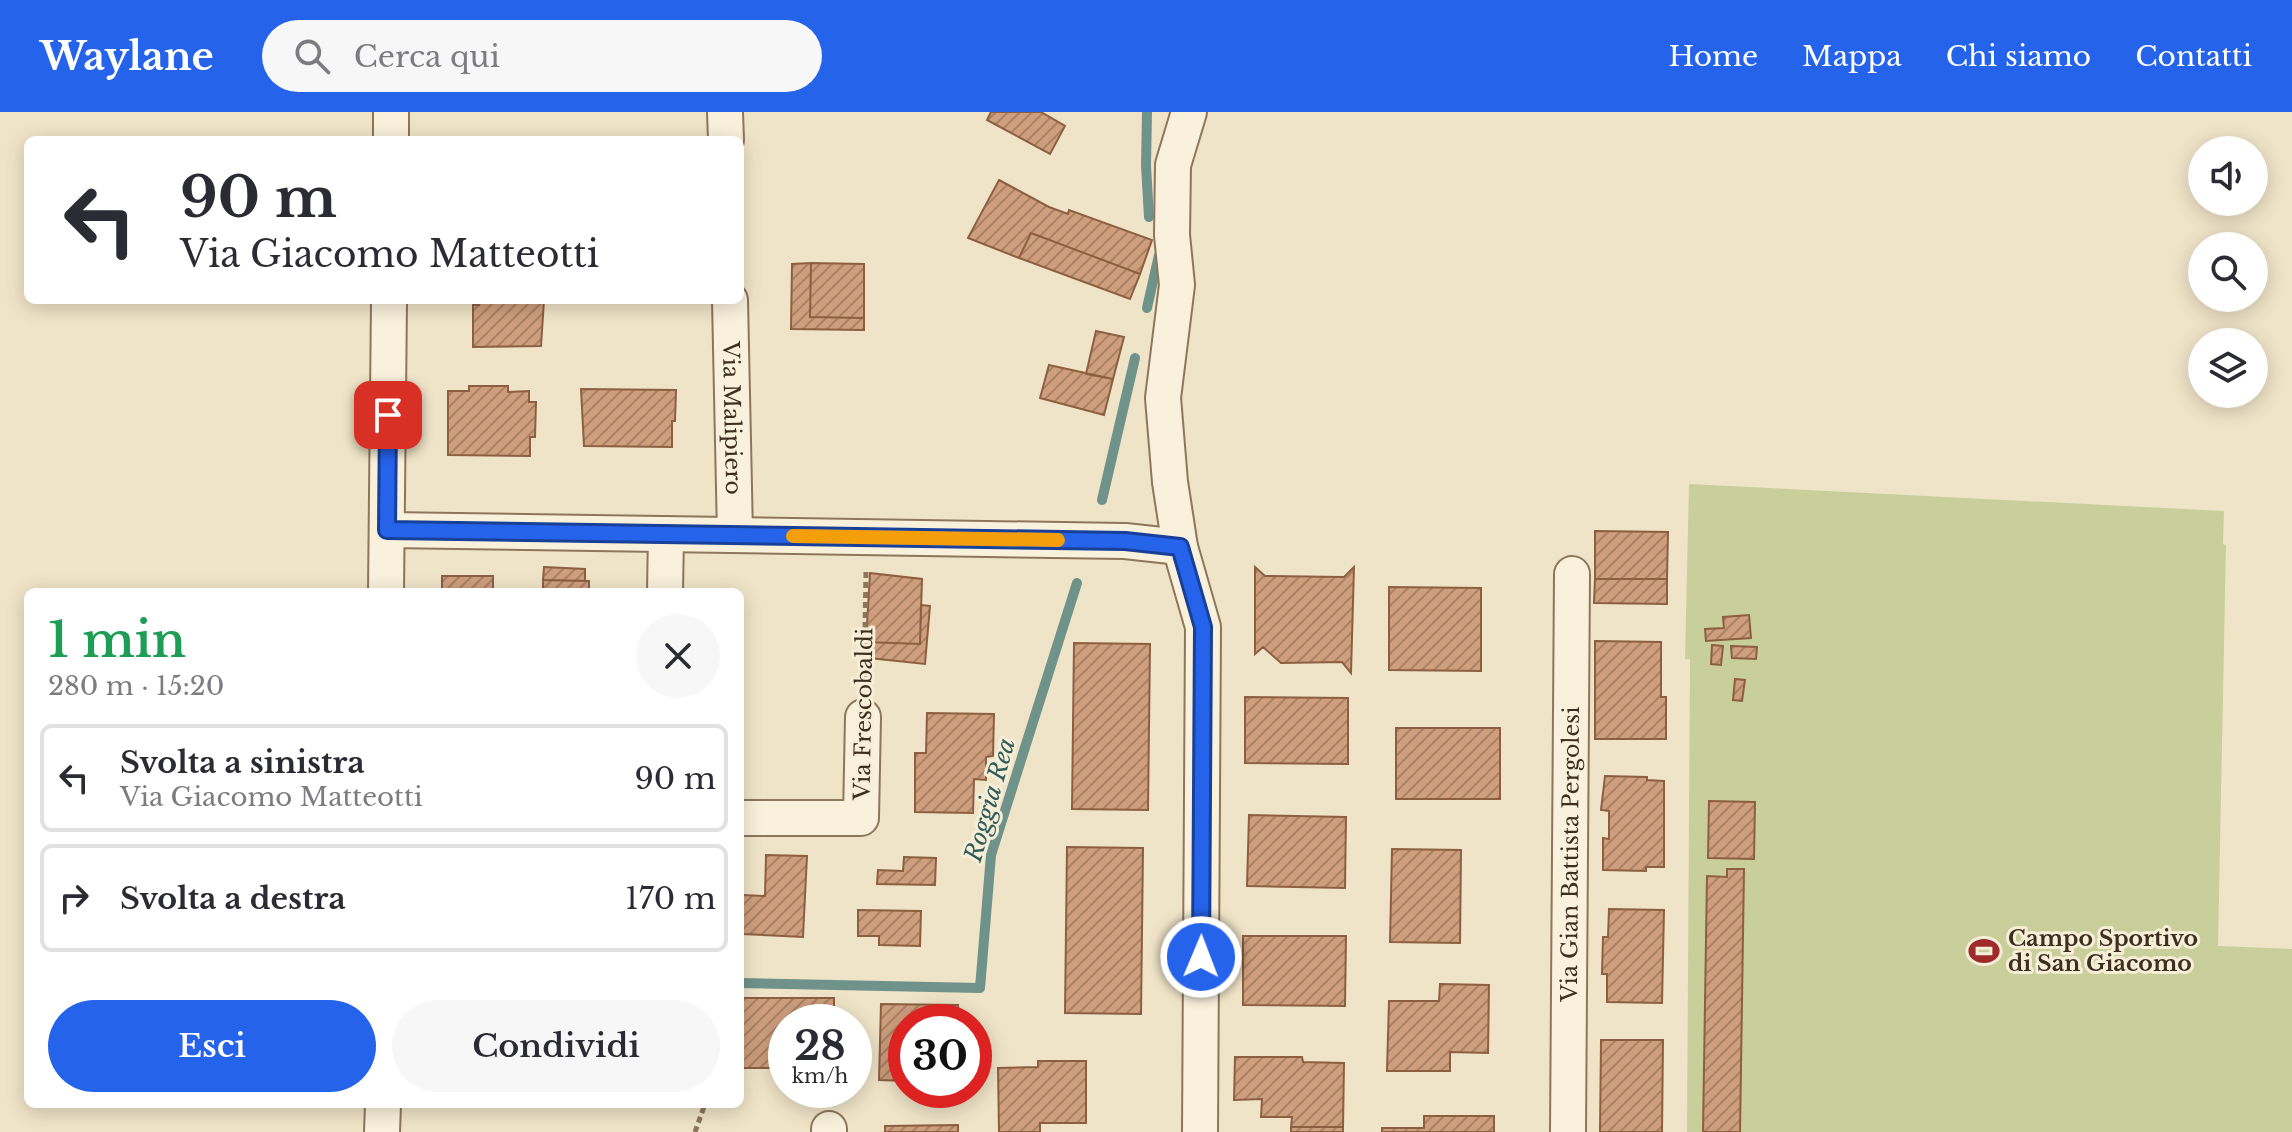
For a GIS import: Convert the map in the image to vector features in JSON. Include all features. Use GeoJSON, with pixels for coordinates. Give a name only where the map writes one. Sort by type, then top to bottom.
{"type":"FeatureCollection","features":[{"type":"Feature","properties":{"kind":"street"},"geometry":{"type":"LineString","coordinates":[[391,112],[391,136]]}},
{"type":"Feature","properties":{"kind":"street"},"geometry":{"type":"LineString","coordinates":[[725,112],[726,136]]}},
{"type":"Feature","properties":{"kind":"street"},"geometry":{"type":"LineString","coordinates":[[1189,112],[1173,165],[1172,235],[1177,285],[1163,398],[1170,482],[1180,547],[1203,627],[1200,1132]]}},
{"type":"Feature","properties":{"kind":"street"},"geometry":{"type":"LineString","coordinates":[[386,588],[389,304]]}},
{"type":"Feature","properties":{"kind":"street","name":"Via Malipiero"},"geometry":{"type":"LineString","coordinates":[[730,304],[735,535]]}},
{"type":"Feature","properties":{"kind":"street"},"geometry":{"type":"LineString","coordinates":[[387,530],[1125,541],[1180,547]]}},
{"type":"Feature","properties":{"kind":"street"},"geometry":{"type":"LineString","coordinates":[[665,588],[666,534]]}},
{"type":"Feature","properties":{"kind":"street","name":"Via Gian Battista Pergolesi"},"geometry":{"type":"LineString","coordinates":[[1568,1132],[1572,574]]}},
{"type":"Feature","properties":{"kind":"street","name":"Via Frescobaldi"},"geometry":{"type":"LineString","coordinates":[[744,818],[861,818],[863,717]]}},
{"type":"Feature","properties":{"kind":"street"},"geometry":{"type":"LineString","coordinates":[[382,1132],[383,1108]]}},
{"type":"Feature","properties":{"kind":"path","name":"Via Frescobaldi"},"geometry":{"type":"LineString","coordinates":[[863,717],[866,537]]}},
{"type":"Feature","properties":{"kind":"path"},"geometry":{"type":"LineString","coordinates":[[695,1132],[704,1108]]}},
{"type":"Feature","properties":{"kind":"green space"},"geometry":{"type":"Polygon","coordinates":[[[1689,484],[2224,511],[2223,544],[2226,545],[2218,946],[2292,949],[2292,1132],[1687,1132],[1690,659],[1685,659],[1689,484]]]}},
{"type":"Feature","properties":{"kind":"building"},"geometry":{"type":"Polygon","coordinates":[[[991,112],[1041,112],[1065,126],[1050,154],[987,120],[991,112]]]}},
{"type":"Feature","properties":{"kind":"building"},"geometry":{"type":"Polygon","coordinates":[[[999,180],[1049,207],[1068,214],[1069,210],[1152,240],[1140,274],[1031,233],[1019,258],[968,238],[999,180]]]}},
{"type":"Feature","properties":{"kind":"building"},"geometry":{"type":"Polygon","coordinates":[[[1031,233],[1140,274],[1130,299],[1019,258],[1031,233]]]}},
{"type":"Feature","properties":{"kind":"building"},"geometry":{"type":"Polygon","coordinates":[[[811,263],[864,264],[864,318],[810,317],[811,263]]]}},
{"type":"Feature","properties":{"kind":"building"},"geometry":{"type":"Polygon","coordinates":[[[811,263],[810,317],[864,318],[864,330],[791,329],[792,264],[811,263]]]}},
{"type":"Feature","properties":{"kind":"building"},"geometry":{"type":"Polygon","coordinates":[[[544,304],[541,346],[473,347],[473,305],[544,304]]]}},
{"type":"Feature","properties":{"kind":"building"},"geometry":{"type":"Polygon","coordinates":[[[1096,331],[1124,337],[1113,379],[1086,374],[1096,331]]]}},
{"type":"Feature","properties":{"kind":"building"},"geometry":{"type":"Polygon","coordinates":[[[1049,365],[1113,379],[1104,415],[1040,398],[1049,365]]]}},
{"type":"Feature","properties":{"kind":"building"},"geometry":{"type":"Polygon","coordinates":[[[469,386],[508,386],[508,392],[529,391],[529,402],[536,402],[535,437],[530,437],[530,456],[448,455],[448,391],[469,391],[469,386]]]}},
{"type":"Feature","properties":{"kind":"building"},"geometry":{"type":"Polygon","coordinates":[[[581,389],[676,390],[672,447],[584,446],[581,389]]]}},
{"type":"Feature","properties":{"kind":"building"},"geometry":{"type":"Polygon","coordinates":[[[1595,531],[1668,532],[1667,579],[1595,579],[1595,531]]]}},
{"type":"Feature","properties":{"kind":"building"},"geometry":{"type":"Polygon","coordinates":[[[544,567],[585,569],[585,581],[543,580],[544,567]]]}},
{"type":"Feature","properties":{"kind":"building"},"geometry":{"type":"Polygon","coordinates":[[[1255,567],[1265,576],[1344,577],[1354,567],[1351,673],[1342,662],[1281,663],[1263,647],[1255,654],[1255,567]]]}},
{"type":"Feature","properties":{"kind":"building"},"geometry":{"type":"Polygon","coordinates":[[[870,573],[922,579],[920,644],[866,642],[870,573]]]}},
{"type":"Feature","properties":{"kind":"building"},"geometry":{"type":"Polygon","coordinates":[[[442,576],[493,576],[493,588],[442,588],[442,576]]]}},
{"type":"Feature","properties":{"kind":"building"},"geometry":{"type":"Polygon","coordinates":[[[1595,579],[1667,579],[1667,604],[1594,603],[1595,579]]]}},
{"type":"Feature","properties":{"kind":"building"},"geometry":{"type":"Polygon","coordinates":[[[543,580],[589,581],[589,588],[543,588],[543,580]]]}},
{"type":"Feature","properties":{"kind":"building"},"geometry":{"type":"Polygon","coordinates":[[[1389,587],[1481,588],[1481,671],[1389,670],[1389,587]]]}},
{"type":"Feature","properties":{"kind":"building"},"geometry":{"type":"Polygon","coordinates":[[[921,605],[930,606],[925,664],[869,658],[866,642],[920,644],[921,605]]]}},
{"type":"Feature","properties":{"kind":"building"},"geometry":{"type":"Polygon","coordinates":[[[1749,615],[1751,638],[1706,641],[1705,629],[1724,628],[1723,617],[1749,615]]]}},
{"type":"Feature","properties":{"kind":"building"},"geometry":{"type":"Polygon","coordinates":[[[1595,641],[1661,642],[1661,697],[1666,697],[1666,739],[1595,739],[1595,641]]]}},
{"type":"Feature","properties":{"kind":"building"},"geometry":{"type":"Polygon","coordinates":[[[1074,643],[1150,644],[1148,810],[1072,809],[1074,643]]]}},
{"type":"Feature","properties":{"kind":"building"},"geometry":{"type":"Polygon","coordinates":[[[1712,645],[1723,646],[1721,665],[1711,664],[1712,645]]]}},
{"type":"Feature","properties":{"kind":"building"},"geometry":{"type":"Polygon","coordinates":[[[1731,646],[1757,647],[1756,659],[1732,658],[1731,646]]]}},
{"type":"Feature","properties":{"kind":"building"},"geometry":{"type":"Polygon","coordinates":[[[1735,679],[1745,680],[1742,701],[1733,700],[1735,679]]]}},
{"type":"Feature","properties":{"kind":"building"},"geometry":{"type":"Polygon","coordinates":[[[1245,697],[1348,698],[1348,764],[1245,763],[1245,697]]]}},
{"type":"Feature","properties":{"kind":"building"},"geometry":{"type":"Polygon","coordinates":[[[927,713],[994,714],[993,756],[986,757],[986,780],[974,779],[973,813],[915,812],[915,753],[926,753],[927,713]]]}},
{"type":"Feature","properties":{"kind":"building"},"geometry":{"type":"Polygon","coordinates":[[[1396,728],[1500,728],[1500,799],[1396,799],[1396,728]]]}},
{"type":"Feature","properties":{"kind":"building"},"geometry":{"type":"Polygon","coordinates":[[[1605,776],[1647,777],[1647,780],[1664,781],[1664,867],[1646,867],[1646,871],[1603,870],[1603,838],[1609,839],[1609,811],[1601,810],[1605,776]]]}},
{"type":"Feature","properties":{"kind":"building"},"geometry":{"type":"Polygon","coordinates":[[[1709,801],[1755,802],[1754,859],[1708,858],[1709,801]]]}},
{"type":"Feature","properties":{"kind":"building"},"geometry":{"type":"Polygon","coordinates":[[[1249,815],[1346,817],[1345,888],[1247,886],[1249,815]]]}},
{"type":"Feature","properties":{"kind":"building"},"geometry":{"type":"Polygon","coordinates":[[[1067,847],[1143,848],[1141,1014],[1065,1013],[1067,847]]]}},
{"type":"Feature","properties":{"kind":"building"},"geometry":{"type":"Polygon","coordinates":[[[1392,849],[1461,850],[1460,943],[1390,942],[1392,849]]]}},
{"type":"Feature","properties":{"kind":"building"},"geometry":{"type":"Polygon","coordinates":[[[766,855],[807,856],[803,937],[744,934],[744,895],[765,896],[766,855]]]}},
{"type":"Feature","properties":{"kind":"building"},"geometry":{"type":"Polygon","coordinates":[[[904,857],[936,858],[935,885],[877,884],[878,870],[903,871],[904,857]]]}},
{"type":"Feature","properties":{"kind":"building"},"geometry":{"type":"Polygon","coordinates":[[[1727,869],[1744,869],[1740,1132],[1703,1132],[1707,876],[1727,877],[1727,869]]]}},
{"type":"Feature","properties":{"kind":"building"},"geometry":{"type":"Polygon","coordinates":[[[1609,909],[1664,910],[1662,1003],[1607,1002],[1607,974],[1602,974],[1603,937],[1608,937],[1609,909]]]}},
{"type":"Feature","properties":{"kind":"building"},"geometry":{"type":"Polygon","coordinates":[[[858,910],[921,911],[920,946],[879,945],[879,936],[858,936],[858,910]]]}},
{"type":"Feature","properties":{"kind":"building"},"geometry":{"type":"Polygon","coordinates":[[[1243,936],[1346,936],[1345,1006],[1243,1005],[1243,936]]]}},
{"type":"Feature","properties":{"kind":"building"},"geometry":{"type":"Polygon","coordinates":[[[1440,984],[1489,985],[1488,1053],[1450,1052],[1450,1071],[1387,1071],[1389,1001],[1439,1001],[1440,984]]]}},
{"type":"Feature","properties":{"kind":"building"},"geometry":{"type":"Polygon","coordinates":[[[744,998],[834,998],[834,1004],[768,1004],[768,1068],[744,1068],[744,998]]]}},
{"type":"Feature","properties":{"kind":"building"},"geometry":{"type":"Polygon","coordinates":[[[881,1004],[888,1004],[888,1080],[879,1080],[881,1004]]]}},
{"type":"Feature","properties":{"kind":"building"},"geometry":{"type":"Polygon","coordinates":[[[1601,1040],[1663,1040],[1662,1132],[1600,1132],[1601,1040]]]}},
{"type":"Feature","properties":{"kind":"building"},"geometry":{"type":"Polygon","coordinates":[[[1235,1057],[1302,1057],[1303,1062],[1344,1063],[1343,1127],[1291,1127],[1292,1117],[1261,1117],[1262,1099],[1234,1100],[1235,1057]]]}},
{"type":"Feature","properties":{"kind":"building"},"geometry":{"type":"Polygon","coordinates":[[[1038,1061],[1086,1061],[1086,1123],[1040,1123],[1040,1132],[999,1132],[998,1068],[1038,1067],[1038,1061]]]}},
{"type":"Feature","properties":{"kind":"building"},"geometry":{"type":"Polygon","coordinates":[[[1424,1116],[1494,1116],[1494,1132],[1382,1132],[1382,1128],[1424,1128],[1424,1116]]]}},
{"type":"Feature","properties":{"kind":"building"},"geometry":{"type":"Polygon","coordinates":[[[958,1125],[958,1132],[885,1132],[885,1126],[958,1125]]]}},
{"type":"Feature","properties":{"kind":"building"},"geometry":{"type":"Polygon","coordinates":[[[1291,1127],[1343,1127],[1343,1132],[1291,1132],[1291,1127]]]}},
{"type":"Feature","properties":{"kind":"waterway","name":"Roggia Rea"},"geometry":{"type":"LineString","coordinates":[[1147,112],[1149,217]]}},
{"type":"Feature","properties":{"kind":"waterway","name":"Roggia Rea"},"geometry":{"type":"LineString","coordinates":[[1147,308],[1159,255]]}},
{"type":"Feature","properties":{"kind":"waterway","name":"Roggia Rea"},"geometry":{"type":"LineString","coordinates":[[1102,500],[1135,358]]}},
{"type":"Feature","properties":{"kind":"waterway","name":"Roggia Rea"},"geometry":{"type":"LineString","coordinates":[[744,983],[980,988],[991,855],[1077,583]]}},
{"type":"Feature","properties":{"kind":"slow traffic"},"geometry":{"type":"LineString","coordinates":[[793,536],[1058,540]]}},
{"type":"Feature","properties":{"kind":"place","name":"Campo Sportivo di San Giacomo"},"geometry":{"type":"Point","coordinates":[1984,951]}},
{"type":"Feature","properties":{"kind":"route"},"geometry":{"type":"LineString","coordinates":[[388,415],[387,530],[1125,541],[1180,547],[1203,627],[1201,957]]}}]}
